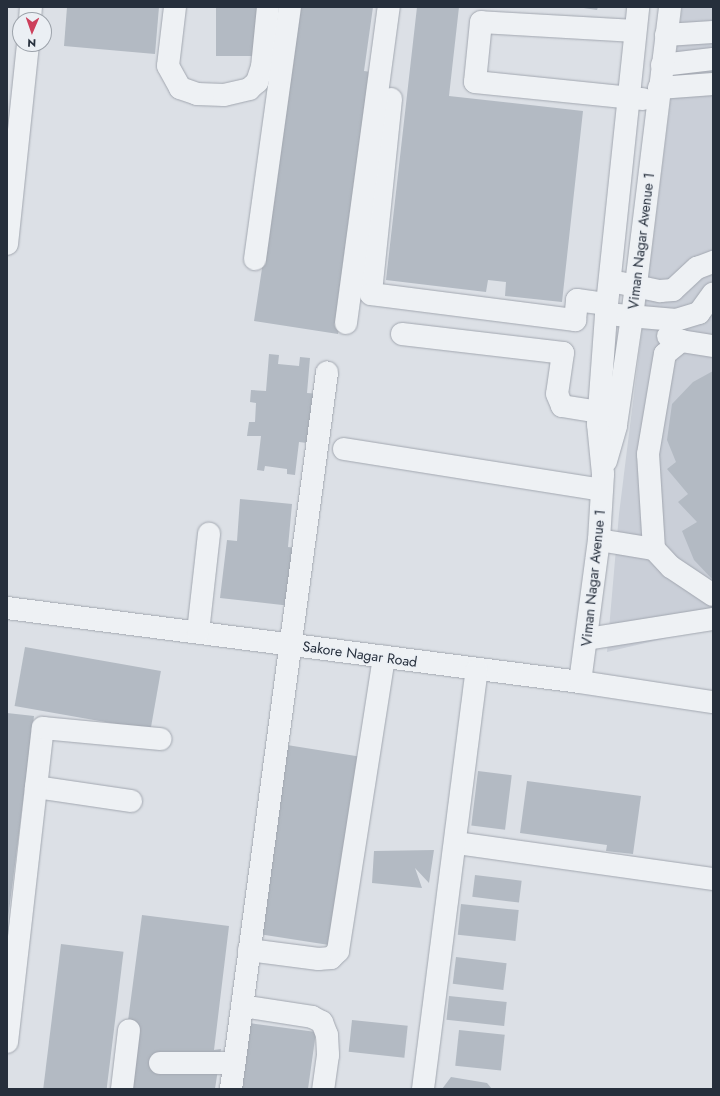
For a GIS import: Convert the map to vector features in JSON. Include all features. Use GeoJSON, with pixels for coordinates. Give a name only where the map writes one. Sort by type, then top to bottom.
{"type":"FeatureCollection","features":[{"type":"Feature","properties":{"kind":"street"},"geometry":{"type":"LineString","coordinates":[[175,7],[168,66],[180,88],[197,94],[224,95],[250,89],[257,82],[262,67],[268,7]]}},
{"type":"Feature","properties":{"kind":"street"},"geometry":{"type":"LineString","coordinates":[[256,259],[290,7]]}},
{"type":"Feature","properties":{"kind":"street"},"geometry":{"type":"LineString","coordinates":[[346,323],[389,7]]}},
{"type":"Feature","properties":{"kind":"street","name":"Viman Nagar Avenue 1"},"geometry":{"type":"LineString","coordinates":[[580,682],[587,639],[599,540],[602,482],[599,412],[606,315],[638,7]]}},
{"type":"Feature","properties":{"kind":"street","name":"Viman Nagar Avenue 1"},"geometry":{"type":"LineString","coordinates":[[602,482],[616,425],[631,323],[658,94],[670,7]]}},
{"type":"Feature","properties":{"kind":"street"},"geometry":{"type":"LineString","coordinates":[[636,31],[481,22],[475,82],[628,98],[713,84]]}},
{"type":"Feature","properties":{"kind":"street"},"geometry":{"type":"LineString","coordinates":[[666,35],[713,32]]}},
{"type":"Feature","properties":{"kind":"street"},"geometry":{"type":"LineString","coordinates":[[7,244],[8,221],[27,52]]}},
{"type":"Feature","properties":{"kind":"street"},"geometry":{"type":"LineString","coordinates":[[662,66],[713,59]]}},
{"type":"Feature","properties":{"kind":"street"},"geometry":{"type":"LineString","coordinates":[[391,100],[371,294],[575,320],[576,300],[606,315],[681,341],[713,346]]}},
{"type":"Feature","properties":{"kind":"street"},"geometry":{"type":"LineString","coordinates":[[609,281],[660,291],[673,290],[698,268],[713,262]]}},
{"type":"Feature","properties":{"kind":"street"},"geometry":{"type":"LineString","coordinates":[[631,323],[676,320],[706,314],[713,294]]}},
{"type":"Feature","properties":{"kind":"street"},"geometry":{"type":"LineString","coordinates":[[402,334],[563,353],[557,394],[562,406],[599,412]]}},
{"type":"Feature","properties":{"kind":"street"},"geometry":{"type":"LineString","coordinates":[[654,550],[648,454],[665,354],[681,341]]}},
{"type":"Feature","properties":{"kind":"street"},"geometry":{"type":"LineString","coordinates":[[231,1089],[327,372]]}},
{"type":"Feature","properties":{"kind":"street"},"geometry":{"type":"LineString","coordinates":[[344,449],[602,482]]}},
{"type":"Feature","properties":{"kind":"street"},"geometry":{"type":"LineString","coordinates":[[198,632],[210,534]]}},
{"type":"Feature","properties":{"kind":"street"},"geometry":{"type":"LineString","coordinates":[[599,540],[654,550],[671,567],[713,595]]}},
{"type":"Feature","properties":{"kind":"street","name":"Sakore Nagar Road"},"geometry":{"type":"LineString","coordinates":[[7,608],[198,632],[384,658],[580,682],[713,702]]}},
{"type":"Feature","properties":{"kind":"street"},"geometry":{"type":"LineString","coordinates":[[587,639],[713,619]]}},
{"type":"Feature","properties":{"kind":"street"},"geometry":{"type":"LineString","coordinates":[[249,950],[318,959],[331,958],[338,951],[384,658]]}},
{"type":"Feature","properties":{"kind":"street"},"geometry":{"type":"LineString","coordinates":[[423,1089],[456,843],[477,670]]}},
{"type":"Feature","properties":{"kind":"street"},"geometry":{"type":"LineString","coordinates":[[7,1042],[43,728],[160,740]]}},
{"type":"Feature","properties":{"kind":"street"},"geometry":{"type":"LineString","coordinates":[[36,787],[131,801]]}},
{"type":"Feature","properties":{"kind":"street"},"geometry":{"type":"LineString","coordinates":[[456,843],[713,879]]}},
{"type":"Feature","properties":{"kind":"street"},"geometry":{"type":"LineString","coordinates":[[242,1006],[312,1018],[322,1022],[328,1035],[328,1048],[322,1089]]}},
{"type":"Feature","properties":{"kind":"street"},"geometry":{"type":"LineString","coordinates":[[122,1089],[129,1030]]}},
{"type":"Feature","properties":{"kind":"street"},"geometry":{"type":"LineString","coordinates":[[160,1062],[234,1063]]}},
{"type":"Feature","properties":{"kind":"shaded area"},"geometry":{"type":"Polygon","coordinates":[[[682,7],[713,7],[713,627],[607,652],[619,514],[682,7]]]}},
{"type":"Feature","properties":{"kind":"building"},"geometry":{"type":"Polygon","coordinates":[[[67,7],[159,7],[155,54],[64,46],[67,7]]]}},
{"type":"Feature","properties":{"kind":"building"},"geometry":{"type":"Polygon","coordinates":[[[216,7],[264,7],[264,56],[216,56],[216,7]]]}},
{"type":"Feature","properties":{"kind":"building"},"geometry":{"type":"Polygon","coordinates":[[[297,7],[373,7],[364,71],[378,73],[338,334],[254,321],[292,71],[288,70],[297,7]]]}},
{"type":"Feature","properties":{"kind":"building"},"geometry":{"type":"Polygon","coordinates":[[[417,7],[459,7],[449,96],[583,111],[562,302],[505,296],[506,282],[488,280],[486,292],[386,280],[417,7]]]}},
{"type":"Feature","properties":{"kind":"building"},"geometry":{"type":"Polygon","coordinates":[[[577,7],[598,7],[597,10],[577,7]]]}},
{"type":"Feature","properties":{"kind":"building"},"geometry":{"type":"Polygon","coordinates":[[[269,354],[279,355],[278,364],[299,366],[300,357],[310,358],[307,393],[320,394],[319,411],[311,411],[309,429],[316,444],[299,442],[295,475],[287,474],[287,469],[265,466],[264,471],[257,470],[261,436],[247,436],[249,422],[255,422],[256,403],[250,402],[251,390],[266,391],[269,354]]]}},
{"type":"Feature","properties":{"kind":"building"},"geometry":{"type":"Polygon","coordinates":[[[713,371],[713,580],[694,560],[682,531],[697,522],[678,502],[688,494],[667,469],[676,462],[667,440],[672,404],[693,382],[713,371]]]}},
{"type":"Feature","properties":{"kind":"building"},"geometry":{"type":"Polygon","coordinates":[[[240,499],[292,504],[288,547],[297,548],[291,606],[220,598],[227,540],[237,541],[240,499]]]}},
{"type":"Feature","properties":{"kind":"building"},"geometry":{"type":"Polygon","coordinates":[[[25,647],[161,671],[150,730],[15,706],[25,647]]]}},
{"type":"Feature","properties":{"kind":"building"},"geometry":{"type":"Polygon","coordinates":[[[7,713],[34,716],[8,919],[7,919],[7,713]]]}},
{"type":"Feature","properties":{"kind":"building"},"geometry":{"type":"Polygon","coordinates":[[[287,745],[362,757],[332,946],[257,934],[287,745]]]}},
{"type":"Feature","properties":{"kind":"building"},"geometry":{"type":"Polygon","coordinates":[[[478,771],[512,775],[505,830],[471,826],[478,771]]]}},
{"type":"Feature","properties":{"kind":"building"},"geometry":{"type":"Polygon","coordinates":[[[527,781],[641,796],[633,854],[606,851],[607,845],[520,833],[527,781]]]}},
{"type":"Feature","properties":{"kind":"building"},"geometry":{"type":"Polygon","coordinates":[[[434,850],[429,883],[415,868],[422,888],[372,883],[374,851],[434,850]]]}},
{"type":"Feature","properties":{"kind":"building"},"geometry":{"type":"Polygon","coordinates":[[[475,875],[522,881],[519,903],[472,897],[475,875]]]}},
{"type":"Feature","properties":{"kind":"building"},"geometry":{"type":"Polygon","coordinates":[[[461,904],[519,910],[515,941],[458,935],[461,904]]]}},
{"type":"Feature","properties":{"kind":"building"},"geometry":{"type":"Polygon","coordinates":[[[142,915],[229,926],[214,1050],[221,1049],[215,1089],[119,1089],[142,915]]]}},
{"type":"Feature","properties":{"kind":"building"},"geometry":{"type":"Polygon","coordinates":[[[61,944],[124,952],[107,1089],[43,1089],[61,944]]]}},
{"type":"Feature","properties":{"kind":"building"},"geometry":{"type":"Polygon","coordinates":[[[456,957],[507,963],[503,990],[453,984],[456,957]]]}},
{"type":"Feature","properties":{"kind":"building"},"geometry":{"type":"Polygon","coordinates":[[[449,996],[507,1002],[504,1026],[446,1020],[449,996]]]}},
{"type":"Feature","properties":{"kind":"building"},"geometry":{"type":"Polygon","coordinates":[[[352,1020],[408,1026],[404,1058],[349,1052],[352,1020]]]}},
{"type":"Feature","properties":{"kind":"building"},"geometry":{"type":"Polygon","coordinates":[[[249,1023],[316,1032],[308,1089],[240,1089],[249,1023]]]}},
{"type":"Feature","properties":{"kind":"building"},"geometry":{"type":"Polygon","coordinates":[[[459,1030],[505,1035],[501,1071],[455,1066],[459,1030]]]}},
{"type":"Feature","properties":{"kind":"building"},"geometry":{"type":"Polygon","coordinates":[[[451,1077],[487,1083],[492,1089],[442,1089],[451,1077]]]}}]}
